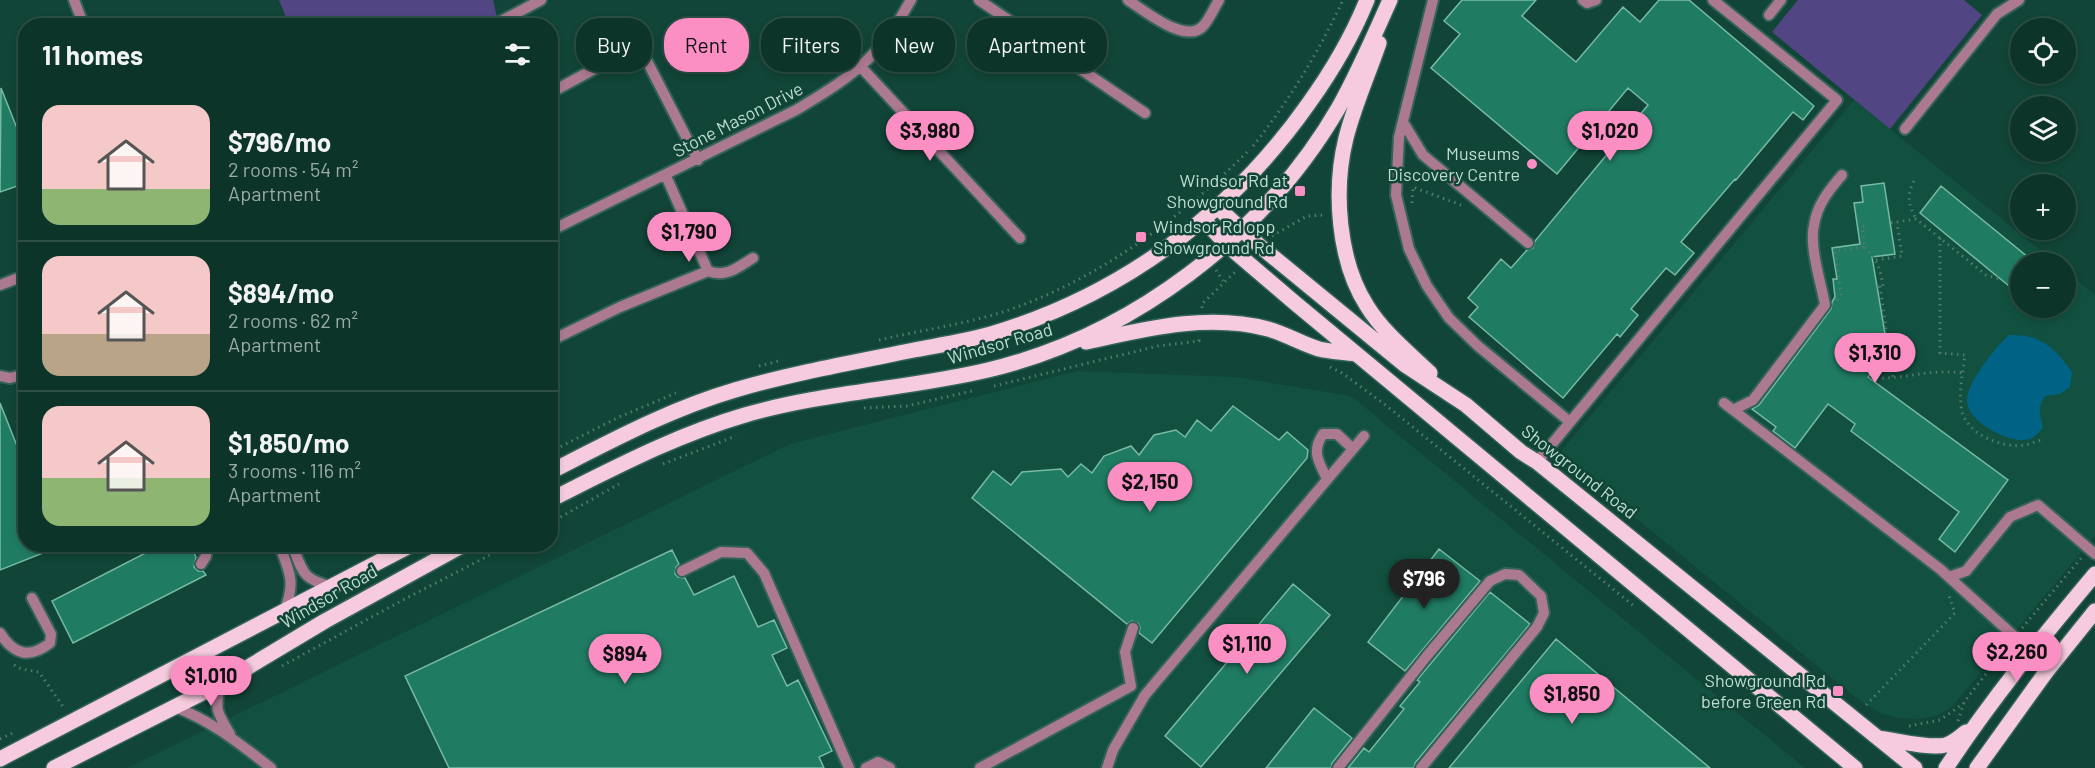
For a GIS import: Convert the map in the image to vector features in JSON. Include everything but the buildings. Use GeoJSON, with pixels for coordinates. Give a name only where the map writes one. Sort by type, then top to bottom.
{"type":"FeatureCollection","features":[{"type":"Feature","properties":{"kind":"main road","name":"Windsor Road"},"geometry":{"type":"LineString","coordinates":[[558,468],[625,433],[706,399],[810,372],[990,334],[1035,319],[1103,289],[1158,255],[1204,220],[1270,153],[1298,119],[1340,56],[1367,0]]}},
{"type":"Feature","properties":{"kind":"main road","name":"Windsor Road"},"geometry":{"type":"LineString","coordinates":[[558,496],[661,446],[745,415],[810,399],[946,379],[1017,362],[1064,346],[1135,310],[1172,287],[1227,245],[1295,169],[1339,107],[1391,0]]}},
{"type":"Feature","properties":{"kind":"main road"},"geometry":{"type":"LineString","coordinates":[[1391,0],[1346,138],[1340,194],[1343,242],[1359,292],[1377,319],[1409,353],[1466,405]]}},
{"type":"Feature","properties":{"kind":"main road","name":"Showground Road"},"geometry":{"type":"LineString","coordinates":[[1218,208],[1261,247],[1405,365],[1466,405],[1521,452],[1537,462],[1915,768]]}},
{"type":"Feature","properties":{"kind":"main road"},"geometry":{"type":"LineString","coordinates":[[1204,220],[1227,245],[1356,354],[1855,768]]}},
{"type":"Feature","properties":{"kind":"main road"},"geometry":{"type":"LineString","coordinates":[[1064,346],[1171,324],[1201,321],[1236,323],[1268,329],[1319,349],[1356,354]]}},
{"type":"Feature","properties":{"kind":"main road","name":"Windsor Road"},"geometry":{"type":"LineString","coordinates":[[0,759],[398,552]]}},
{"type":"Feature","properties":{"kind":"main road","name":"Windsor Road"},"geometry":{"type":"LineString","coordinates":[[54,768],[219,684],[325,621],[450,552]]}},
{"type":"Feature","properties":{"kind":"main road"},"geometry":{"type":"LineString","coordinates":[[1946,768],[1975,724],[2095,574]]}},
{"type":"Feature","properties":{"kind":"main road"},"geometry":{"type":"LineString","coordinates":[[1977,768],[2046,672],[2095,610]]}},
{"type":"Feature","properties":{"kind":"main road"},"geometry":{"type":"LineString","coordinates":[[1878,738],[1932,746],[1945,745],[1959,738],[1975,724]]}},
{"type":"Feature","properties":{"kind":"street"},"geometry":{"type":"LineString","coordinates":[[74,0],[81,18]]}},
{"type":"Feature","properties":{"kind":"street"},"geometry":{"type":"LineString","coordinates":[[507,18],[541,0]]}},
{"type":"Feature","properties":{"kind":"street","name":"Stone Mason Drive"},"geometry":{"type":"LineString","coordinates":[[861,65],[886,39],[911,0]]}},
{"type":"Feature","properties":{"kind":"street"},"geometry":{"type":"LineString","coordinates":[[979,0],[1145,113]]}},
{"type":"Feature","properties":{"kind":"street"},"geometry":{"type":"LineString","coordinates":[[1128,0],[1180,32],[1192,32],[1203,27],[1219,0]]}},
{"type":"Feature","properties":{"kind":"street"},"geometry":{"type":"LineString","coordinates":[[1433,0],[1403,122],[1396,170],[1396,195],[1409,249],[1427,286],[1449,318],[1463,333],[1570,422]]}},
{"type":"Feature","properties":{"kind":"street"},"geometry":{"type":"LineString","coordinates":[[1583,0],[1587,3],[1596,0]]}},
{"type":"Feature","properties":{"kind":"street"},"geometry":{"type":"LineString","coordinates":[[1537,462],[1837,100],[1713,0]]}},
{"type":"Feature","properties":{"kind":"street"},"geometry":{"type":"LineString","coordinates":[[1770,15],[1781,0]]}},
{"type":"Feature","properties":{"kind":"street"},"geometry":{"type":"LineString","coordinates":[[1905,129],[1997,15],[2019,0]]}},
{"type":"Feature","properties":{"kind":"street"},"geometry":{"type":"LineString","coordinates":[[558,89],[622,54],[633,52],[646,61],[698,160]]}},
{"type":"Feature","properties":{"kind":"street"},"geometry":{"type":"LineString","coordinates":[[861,67],[1020,238]]}},
{"type":"Feature","properties":{"kind":"street","name":"Stone Mason Drive"},"geometry":{"type":"LineString","coordinates":[[558,227],[796,110],[828,91],[852,72]]}},
{"type":"Feature","properties":{"kind":"street"},"geometry":{"type":"LineString","coordinates":[[1403,122],[1423,155],[1528,243]]}},
{"type":"Feature","properties":{"kind":"street"},"geometry":{"type":"LineString","coordinates":[[1733,410],[1753,400],[1825,305],[1813,242],[1813,225],[1827,193],[1842,175]]}},
{"type":"Feature","properties":{"kind":"street"},"geometry":{"type":"LineString","coordinates":[[666,176],[708,271]]}},
{"type":"Feature","properties":{"kind":"street"},"geometry":{"type":"LineString","coordinates":[[558,337],[620,307],[708,271],[718,275],[731,271],[753,258]]}},
{"type":"Feature","properties":{"kind":"street"},"geometry":{"type":"LineString","coordinates":[[0,285],[18,277]]}},
{"type":"Feature","properties":{"kind":"street"},"geometry":{"type":"LineString","coordinates":[[0,376],[10,378],[18,376]]}},
{"type":"Feature","properties":{"kind":"street"},"geometry":{"type":"LineString","coordinates":[[1724,403],[1949,578],[2032,650]]}},
{"type":"Feature","properties":{"kind":"street"},"geometry":{"type":"LineString","coordinates":[[1327,479],[1317,456],[1316,444],[1323,434],[1337,434],[1353,449]]}},
{"type":"Feature","properties":{"kind":"street"},"geometry":{"type":"LineString","coordinates":[[1107,768],[1113,750],[1145,695],[1364,436]]}},
{"type":"Feature","properties":{"kind":"street"},"geometry":{"type":"LineString","coordinates":[[1949,578],[1966,571],[2010,517],[2038,505],[2095,554]]}},
{"type":"Feature","properties":{"kind":"street"},"geometry":{"type":"LineString","coordinates":[[201,564],[206,552]]}},
{"type":"Feature","properties":{"kind":"street"},"geometry":{"type":"LineString","coordinates":[[282,552],[292,591],[284,612]]}},
{"type":"Feature","properties":{"kind":"street"},"geometry":{"type":"LineString","coordinates":[[295,552],[305,575],[312,580],[333,586]]}},
{"type":"Feature","properties":{"kind":"street"},"geometry":{"type":"LineString","coordinates":[[682,571],[721,552],[747,553],[764,573],[849,768]]}},
{"type":"Feature","properties":{"kind":"street"},"geometry":{"type":"LineString","coordinates":[[1338,768],[1490,581],[1505,574],[1519,575],[1541,596],[1544,613],[1537,627],[1421,768]]}},
{"type":"Feature","properties":{"kind":"street"},"geometry":{"type":"LineString","coordinates":[[0,633],[12,648],[24,653],[42,650],[50,643],[51,634],[32,598]]}},
{"type":"Feature","properties":{"kind":"street"},"geometry":{"type":"LineString","coordinates":[[980,768],[1131,686],[1125,652],[1133,628]]}},
{"type":"Feature","properties":{"kind":"street"},"geometry":{"type":"LineString","coordinates":[[219,684],[216,704],[220,717],[231,736]]}},
{"type":"Feature","properties":{"kind":"street"},"geometry":{"type":"LineString","coordinates":[[175,706],[200,717],[231,736],[271,768]]}},
{"type":"Feature","properties":{"kind":"street"},"geometry":{"type":"LineString","coordinates":[[866,768],[878,762],[890,768]]}},
{"type":"Feature","properties":{"kind":"path"},"geometry":{"type":"LineString","coordinates":[[871,341],[997,314],[1068,284],[1137,243],[1178,213],[1251,149],[1296,87],[1322,44],[1343,0]]}},
{"type":"Feature","properties":{"kind":"path"},"geometry":{"type":"LineString","coordinates":[[1914,181],[1908,191],[1909,206],[1916,219],[1986,275],[2000,279]]}},
{"type":"Feature","properties":{"kind":"path"},"geometry":{"type":"LineString","coordinates":[[1412,205],[1413,186],[1462,205]]}},
{"type":"Feature","properties":{"kind":"path"},"geometry":{"type":"LineString","coordinates":[[1274,234],[1307,216],[1329,215]]}},
{"type":"Feature","properties":{"kind":"path"},"geometry":{"type":"LineString","coordinates":[[1891,223],[1916,219]]}},
{"type":"Feature","properties":{"kind":"path"},"geometry":{"type":"LineString","coordinates":[[1876,260],[1902,256],[1897,222]]}},
{"type":"Feature","properties":{"kind":"path"},"geometry":{"type":"LineString","coordinates":[[1867,226],[1862,227],[1864,247],[1876,260],[1883,286],[1878,287],[1893,378]]}},
{"type":"Feature","properties":{"kind":"path"},"geometry":{"type":"LineString","coordinates":[[1940,238],[1940,353],[1965,355],[1960,394],[1962,413],[1970,427],[1983,437],[1998,442],[2025,445],[2044,439]]}},
{"type":"Feature","properties":{"kind":"path"},"geometry":{"type":"LineString","coordinates":[[1834,303],[1841,294],[1835,251],[1864,247]]}},
{"type":"Feature","properties":{"kind":"path"},"geometry":{"type":"LineString","coordinates":[[1202,304],[1223,281]]}},
{"type":"Feature","properties":{"kind":"path"},"geometry":{"type":"LineString","coordinates":[[861,408],[907,406],[1074,368],[1158,346],[1199,341]]}},
{"type":"Feature","properties":{"kind":"path"},"geometry":{"type":"LineString","coordinates":[[757,366],[780,361]]}},
{"type":"Feature","properties":{"kind":"path"},"geometry":{"type":"LineString","coordinates":[[1322,363],[1342,373],[1383,403],[1640,612]]}},
{"type":"Feature","properties":{"kind":"path"},"geometry":{"type":"LineString","coordinates":[[1873,370],[1883,378],[1942,371],[1963,373]]}},
{"type":"Feature","properties":{"kind":"path"},"geometry":{"type":"LineString","coordinates":[[558,448],[619,417],[684,390]]}},
{"type":"Feature","properties":{"kind":"path"},"geometry":{"type":"LineString","coordinates":[[659,465],[744,432]]}},
{"type":"Feature","properties":{"kind":"path"},"geometry":{"type":"LineString","coordinates":[[558,518],[628,479]]}},
{"type":"Feature","properties":{"kind":"path"},"geometry":{"type":"LineString","coordinates":[[282,667],[496,552]]}},
{"type":"Feature","properties":{"kind":"path"},"geometry":{"type":"LineString","coordinates":[[1866,705],[1955,613],[1945,583],[1949,578]]}},
{"type":"Feature","properties":{"kind":"path"},"geometry":{"type":"LineString","coordinates":[[6,659],[21,669],[39,672],[64,708]]}},
{"type":"Feature","properties":{"kind":"path"},"geometry":{"type":"LineString","coordinates":[[1909,726],[1940,720],[1964,702]]}},
{"type":"Feature","properties":{"kind":"shaded area"},"geometry":{"type":"Polygon","coordinates":[[[279,0],[493,0],[497,18],[286,18],[279,0]]]}},
{"type":"Feature","properties":{"kind":"shaded area"},"geometry":{"type":"Polygon","coordinates":[[[1798,0],[1964,0],[1982,15],[1890,129],[1772,32],[1798,0]]]}},
{"type":"Feature","properties":{"kind":"shaded area"},"geometry":{"type":"Polygon","coordinates":[[[1854,100],[2010,226],[2010,240],[2028,240],[2043,252],[2010,252],[2010,318],[2076,318],[2076,279],[2095,295],[2095,536],[1951,708],[1936,716],[1917,719],[1899,718],[1882,714],[1860,701],[1558,455],[1854,100]]]}},
{"type":"Feature","properties":{"kind":"shaded area"},"geometry":{"type":"Polygon","coordinates":[[[1077,371],[1235,377],[1351,396],[1805,768],[127,768],[790,444],[1077,371]]]}},
{"type":"Feature","properties":{"kind":"water"},"geometry":{"type":"Polygon","coordinates":[[[2009,335],[2030,337],[2046,344],[2072,372],[2070,387],[2060,394],[2045,396],[2042,400],[2040,415],[2043,427],[2034,437],[2025,440],[2008,438],[1981,423],[1969,409],[1967,401],[1976,376],[2009,335]]]}},
{"type":"Feature","properties":{"kind":"place","name":"Museums Discovery Centre"},"geometry":{"type":"Point","coordinates":[1532,164]}},
{"type":"Feature","properties":{"kind":"place","name":"Windsor Rd at Showground Rd"},"geometry":{"type":"Point","coordinates":[1300,191]}},
{"type":"Feature","properties":{"kind":"place","name":"Windsor Rd opp Showground Rd"},"geometry":{"type":"Point","coordinates":[1141,237]}},
{"type":"Feature","properties":{"kind":"place","name":"Showground Rd before Green Rd"},"geometry":{"type":"Point","coordinates":[1838,691]}}]}
